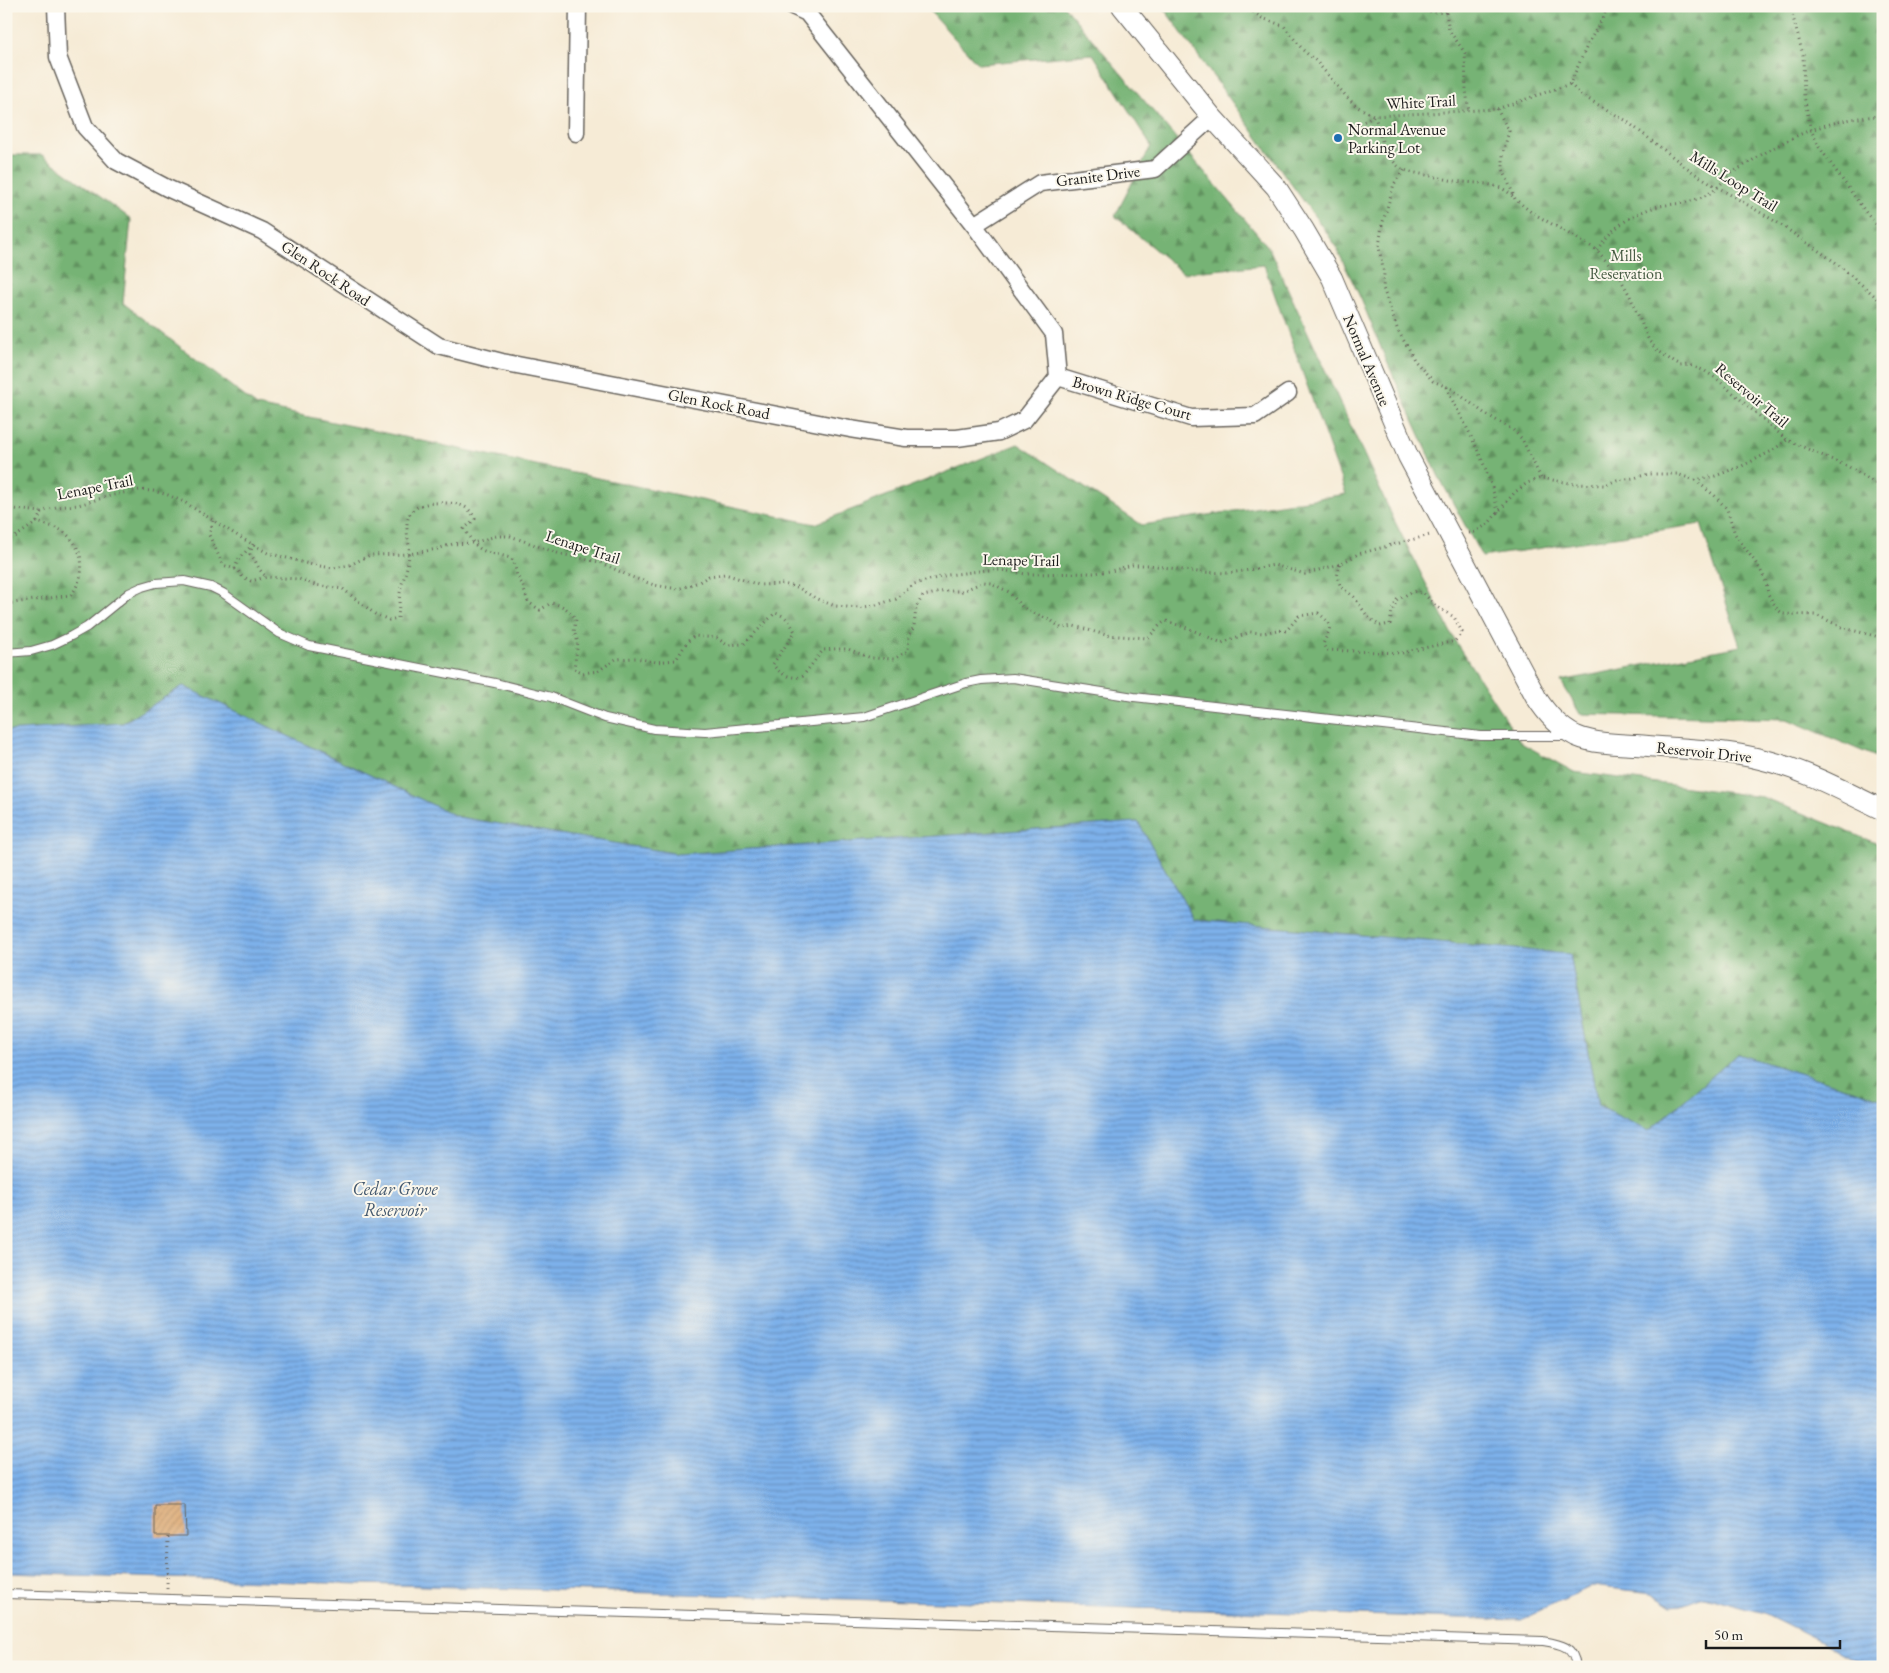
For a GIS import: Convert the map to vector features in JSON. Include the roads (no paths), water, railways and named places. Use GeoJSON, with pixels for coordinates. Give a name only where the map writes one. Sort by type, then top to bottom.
{"type":"FeatureCollection","features":[{"type":"Feature","properties":{"kind":"street","name":"Glen Rock Road"},"geometry":{"type":"LineString","coordinates":[[56,6],[58,57],[85,127],[116,161],[167,188],[262,231],[440,346],[502,362],[850,429],[906,438],[957,438],[999,432],[1024,420],[1058,377]]}},
{"type":"Feature","properties":{"kind":"street"},"geometry":{"type":"LineString","coordinates":[[576,133],[578,6]]}},
{"type":"Feature","properties":{"kind":"street"},"geometry":{"type":"LineString","coordinates":[[792,6],[807,13],[974,225],[1054,334],[1058,377]]}},
{"type":"Feature","properties":{"kind":"street","name":"Normal Avenue"},"geometry":{"type":"LineString","coordinates":[[1122,6],[1212,116],[1276,187],[1304,230],[1332,278],[1408,456],[1543,709],[1576,736]]}},
{"type":"Feature","properties":{"kind":"street","name":"Granite Drive"},"geometry":{"type":"LineString","coordinates":[[974,225],[1040,183],[1155,169],[1212,116]]}},
{"type":"Feature","properties":{"kind":"street","name":"Brown Ridge Court"},"geometry":{"type":"LineString","coordinates":[[1058,377],[1191,418],[1255,416],[1288,393]]}},
{"type":"Feature","properties":{"kind":"street","name":"Reservoir Drive"},"geometry":{"type":"LineString","coordinates":[[1576,736],[1600,743],[1735,753],[1760,758],[1809,775],[1883,810]]}},
{"type":"Feature","properties":{"kind":"lane"},"geometry":{"type":"LineString","coordinates":[[6,653],[31,651],[52,645],[71,636],[87,627],[129,593],[142,586],[156,582],[184,581],[204,585],[223,593],[280,633],[309,646],[495,683],[551,697],[604,718],[654,729],[705,732],[864,717],[966,683],[1013,678],[1134,697],[1481,736],[1576,736]]}},
{"type":"Feature","properties":{"kind":"lane"},"geometry":{"type":"LineString","coordinates":[[6,1594],[1543,1641],[1566,1647],[1574,1657],[1576,1667]]}},
{"type":"Feature","properties":{"kind":"water","name":"Cedar Grove Reservoir"},"geometry":{"type":"Polygon","coordinates":[[[183,686],[458,817],[679,854],[1138,822],[1194,920],[1570,954],[1598,1106],[1649,1131],[1738,1054],[1883,1099],[1883,1667],[1867,1667],[1764,1613],[1704,1597],[1683,1605],[1672,1606],[1652,1593],[1592,1586],[1521,1620],[6,1573],[6,731],[123,723],[183,686]]]}},
{"type":"Feature","properties":{"kind":"place","name":"Normal Avenue Parking Lot"},"geometry":{"type":"Point","coordinates":[1338,138]}},
{"type":"Feature","properties":{"kind":"park label","name":"Mills Reservation"},"geometry":{"type":"Point","coordinates":[1626,264]}}]}
